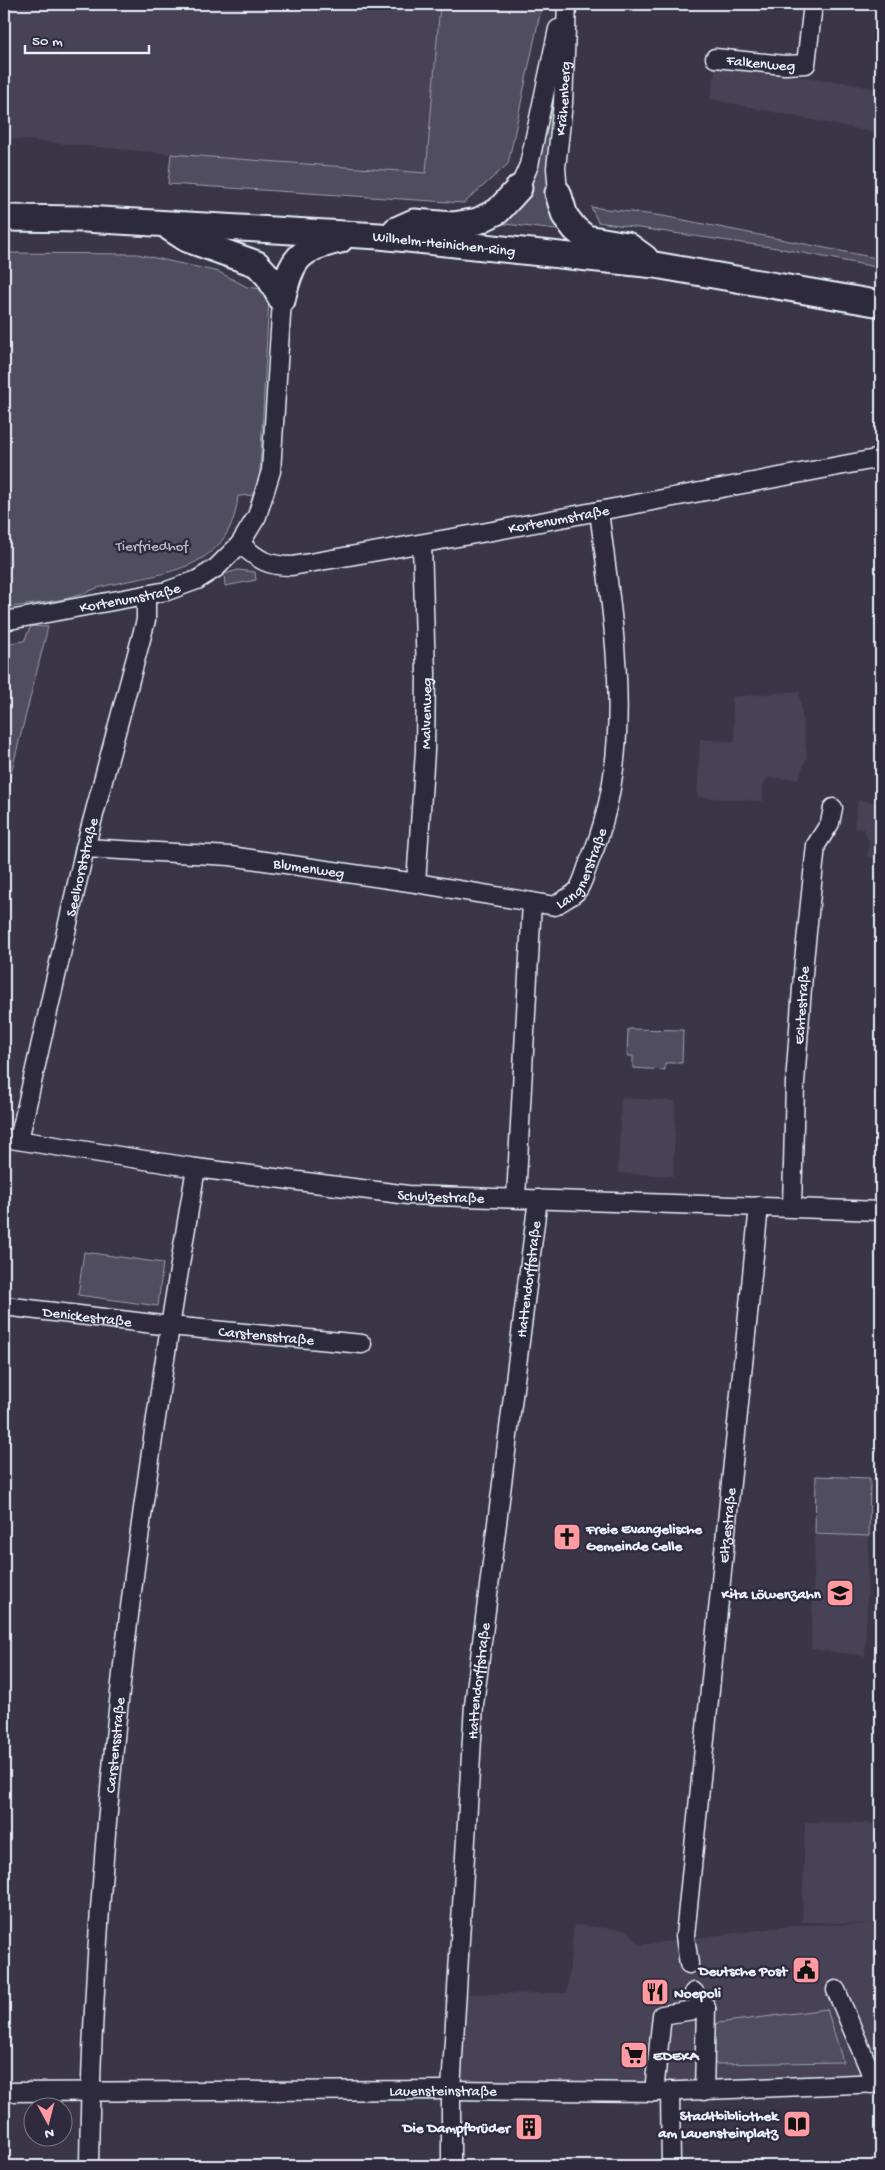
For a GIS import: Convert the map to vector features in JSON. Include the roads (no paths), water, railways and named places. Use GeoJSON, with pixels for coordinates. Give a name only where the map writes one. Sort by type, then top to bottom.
{"type":"FeatureCollection","features":[{"type":"Feature","properties":{"kind":"main road"},"geometry":{"type":"LineString","coordinates":[[282,300],[288,273],[300,255],[316,245],[369,236],[414,222],[453,225],[478,221],[498,211],[519,188]]}},
{"type":"Feature","properties":{"kind":"main road"},"geometry":{"type":"LineString","coordinates":[[558,193],[565,216],[575,229],[586,238],[627,245],[655,265]]}},
{"type":"Feature","properties":{"kind":"main road","name":"Wilhelm-Heinichen-Ring"},"geometry":{"type":"LineString","coordinates":[[4,218],[84,219],[369,236],[655,265],[881,304]]}},
{"type":"Feature","properties":{"kind":"main road"},"geometry":{"type":"LineString","coordinates":[[163,224],[187,239],[256,264],[269,277],[282,300]]}},
{"type":"Feature","properties":{"kind":"street","name":"Krähenberg"},"geometry":{"type":"LineString","coordinates":[[519,188],[529,165],[563,4]]}},
{"type":"Feature","properties":{"kind":"street","name":"Krähenberg"},"geometry":{"type":"LineString","coordinates":[[558,193],[556,168],[563,103],[568,4]]}},
{"type":"Feature","properties":{"kind":"street","name":"Falkenweg"},"geometry":{"type":"LineString","coordinates":[[714,58],[785,65],[806,64],[813,4]]}},
{"type":"Feature","properties":{"kind":"street","name":"Kortenumstraße"},"geometry":{"type":"LineString","coordinates":[[4,621],[167,591],[197,580],[216,568],[240,544],[257,516],[271,471],[282,300]]}},
{"type":"Feature","properties":{"kind":"street","name":"Kortenumstraße"},"geometry":{"type":"LineString","coordinates":[[240,544],[255,557],[275,566],[307,564],[881,458]]}},
{"type":"Feature","properties":{"kind":"street","name":"Langnerstraße"},"geometry":{"type":"LineString","coordinates":[[516,1198],[532,902],[554,906],[577,890],[598,841],[609,795],[618,724],[611,609],[599,511]]}},
{"type":"Feature","properties":{"kind":"street","name":"Malvenweg"},"geometry":{"type":"LineString","coordinates":[[416,883],[425,750],[426,673],[422,544]]}},
{"type":"Feature","properties":{"kind":"street","name":"Seelhorststraße"},"geometry":{"type":"LineString","coordinates":[[12,1140],[85,848],[146,620],[146,595]]}},
{"type":"Feature","properties":{"kind":"street","name":"Echtestraße"},"geometry":{"type":"LineString","coordinates":[[792,1207],[795,1083],[804,961],[816,845],[830,823],[833,808]]}},
{"type":"Feature","properties":{"kind":"street","name":"Blumenweg"},"geometry":{"type":"LineString","coordinates":[[85,848],[230,856],[532,902]]}},
{"type":"Feature","properties":{"kind":"street","name":"Schulzestraße"},"geometry":{"type":"LineString","coordinates":[[12,1140],[196,1168],[408,1195],[881,1211]]}},
{"type":"Feature","properties":{"kind":"street","name":"Carstensstraße"},"geometry":{"type":"LineString","coordinates":[[89,2166],[90,2092],[101,1892],[114,1738],[144,1495],[196,1168]]}},
{"type":"Feature","properties":{"kind":"street","name":"Hattendorffstraße"},"geometry":{"type":"LineString","coordinates":[[451,2166],[451,2090],[474,1705],[538,1199]]}},
{"type":"Feature","properties":{"kind":"street","name":"Eltzestraße"},"geometry":{"type":"LineString","coordinates":[[689,1964],[685,1936],[759,1206]]}},
{"type":"Feature","properties":{"kind":"street","name":"Denickestraße"},"geometry":{"type":"LineString","coordinates":[[4,1306],[170,1326]]}},
{"type":"Feature","properties":{"kind":"street","name":"Carstensstraße"},"geometry":{"type":"LineString","coordinates":[[170,1326],[362,1344]]}},
{"type":"Feature","properties":{"kind":"street"},"geometry":{"type":"LineString","coordinates":[[836,1990],[876,2083]]}},
{"type":"Feature","properties":{"kind":"street"},"geometry":{"type":"LineString","coordinates":[[694,1992],[706,2008],[704,2091]]}},
{"type":"Feature","properties":{"kind":"street"},"geometry":{"type":"LineString","coordinates":[[671,2166],[662,2092],[662,2015],[706,2008]]}},
{"type":"Feature","properties":{"kind":"street","name":"Lauensteinstraße"},"geometry":{"type":"LineString","coordinates":[[4,2092],[451,2090],[662,2092],[876,2083]]}},
{"type":"Feature","properties":{"kind":"place","name":"Freie Evangelische Gemeinde Celle"},"geometry":{"type":"Point","coordinates":[567,1537]}},
{"type":"Feature","properties":{"kind":"place","name":"Kita Löwenzahn"},"geometry":{"type":"Point","coordinates":[840,1593]}},
{"type":"Feature","properties":{"kind":"place","name":"Deutsche Post"},"geometry":{"type":"Point","coordinates":[806,1970]}},
{"type":"Feature","properties":{"kind":"place","name":"Noepoli"},"geometry":{"type":"Point","coordinates":[655,1992]}},
{"type":"Feature","properties":{"kind":"place","name":"EDEKA"},"geometry":{"type":"Point","coordinates":[634,2055]}},
{"type":"Feature","properties":{"kind":"place","name":"Stadtbibliothek am Lauensteinplatz"},"geometry":{"type":"Point","coordinates":[797,2124]}},
{"type":"Feature","properties":{"kind":"place","name":"Die Dampfbrüder"},"geometry":{"type":"Point","coordinates":[529,2127]}},
{"type":"Feature","properties":{"kind":"park label","name":"Tierfriedhof"},"geometry":{"type":"Point","coordinates":[152,545]}}]}
